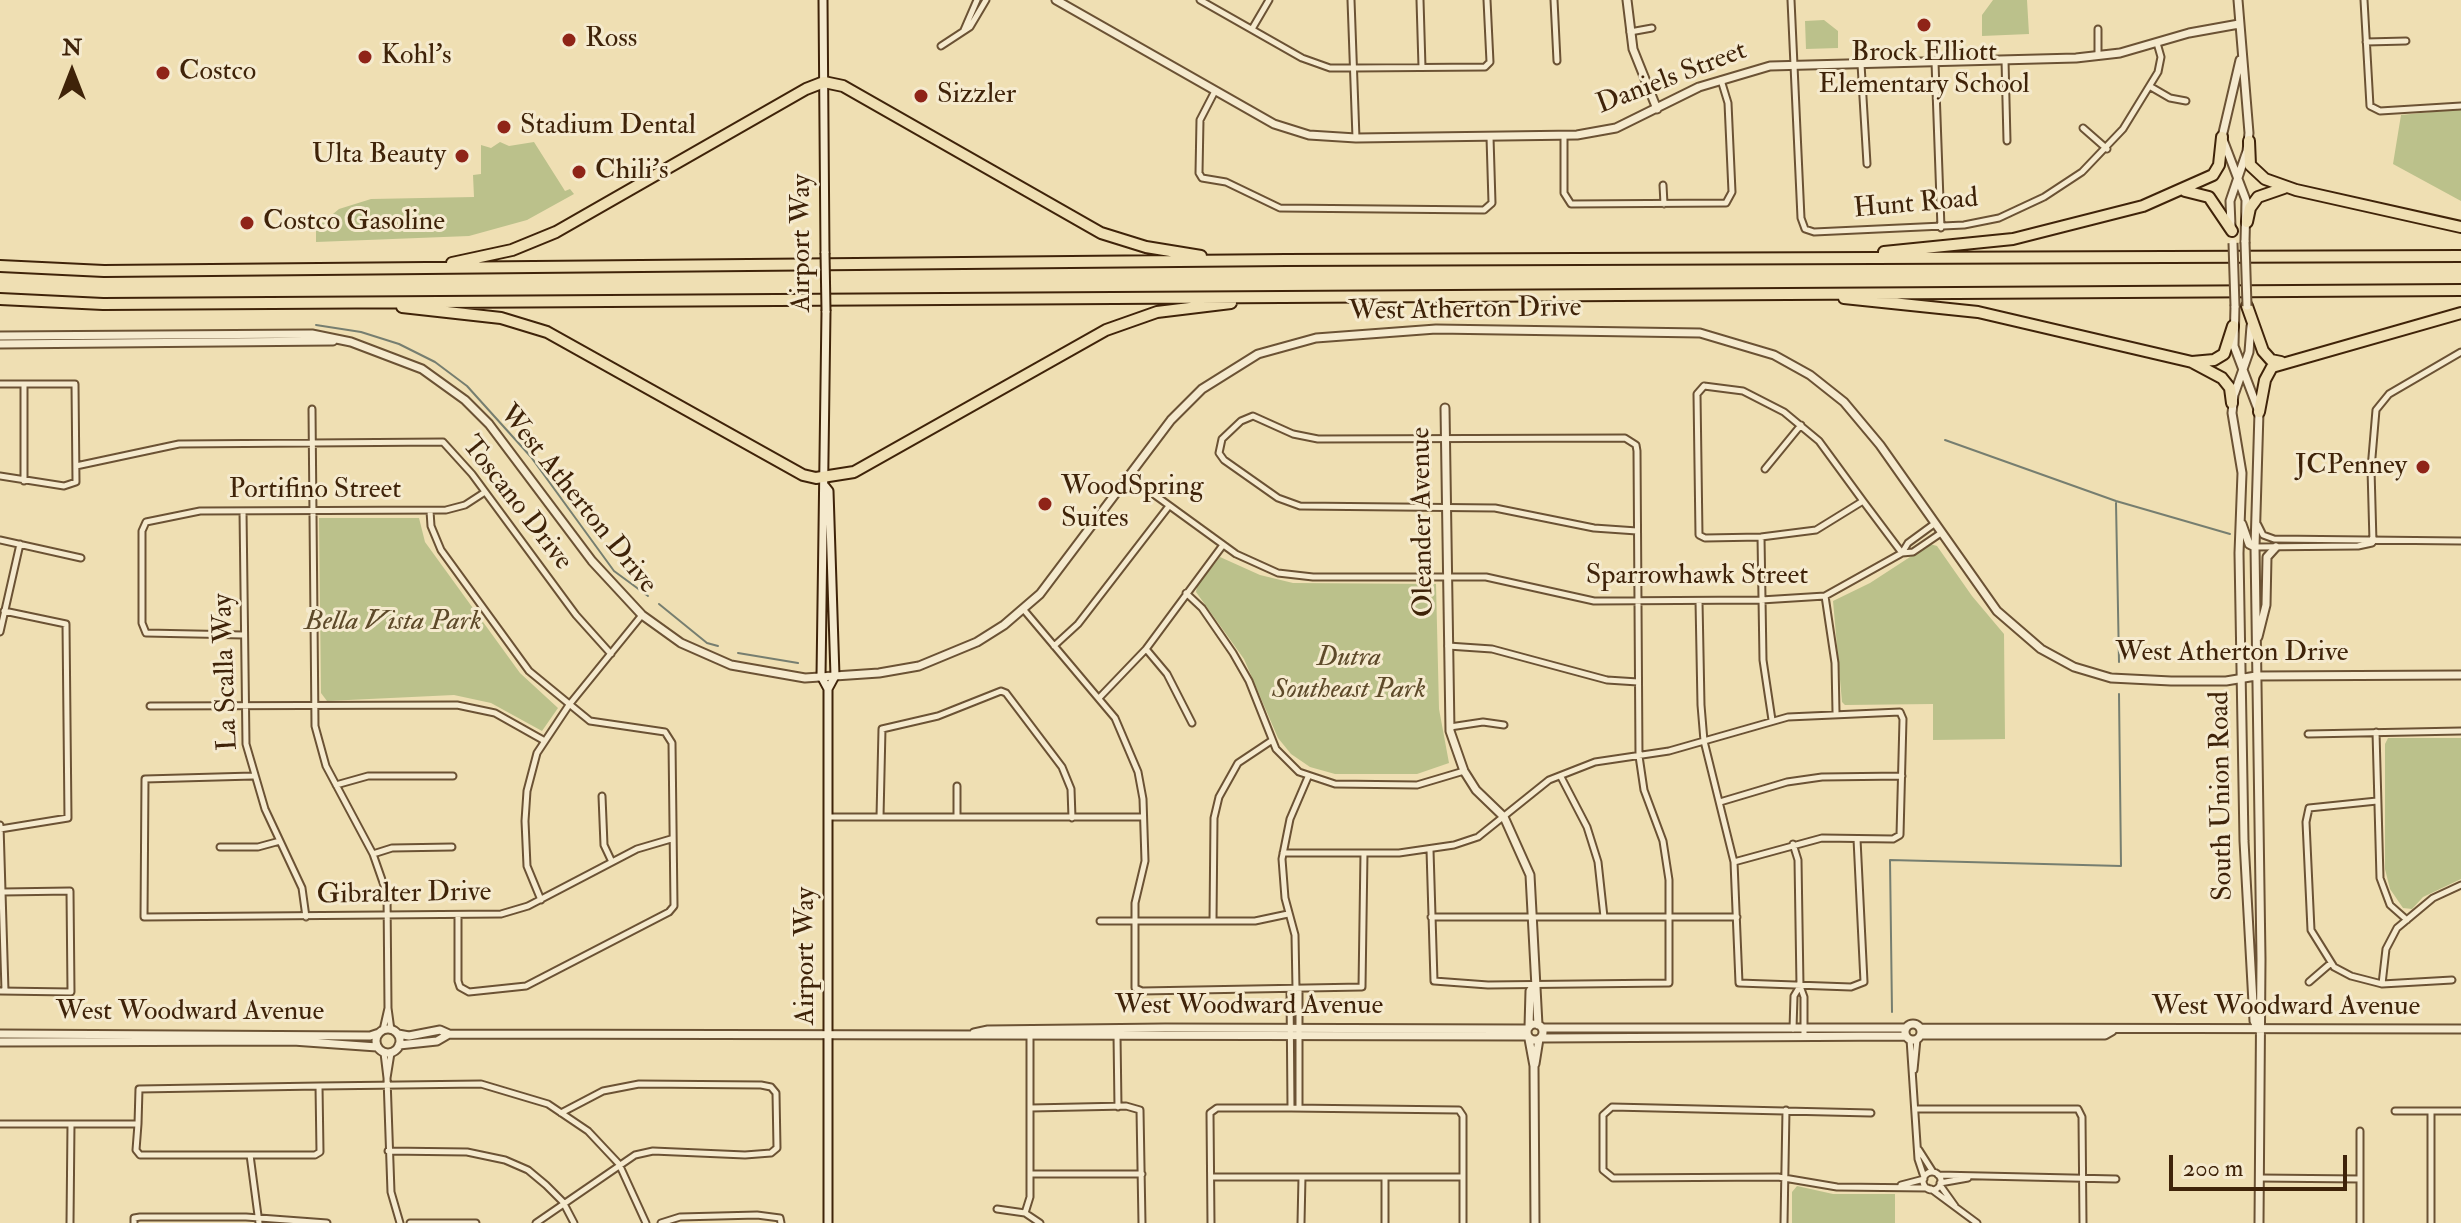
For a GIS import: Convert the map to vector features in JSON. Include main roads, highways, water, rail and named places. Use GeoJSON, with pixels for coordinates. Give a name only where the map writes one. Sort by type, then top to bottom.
{"type":"FeatureCollection","features":[{"type":"Feature","properties":{"kind":"highway"},"geometry":{"type":"LineString","coordinates":[[390,269],[480,258],[556,232],[806,89],[824,82],[843,86],[1101,233],[1175,253],[1286,260]]}},
{"type":"Feature","properties":{"kind":"highway"},"geometry":{"type":"LineString","coordinates":[[1642,260],[1956,247],[2070,228],[2183,190],[2213,175],[2220,162],[2222,137]]}},
{"type":"Feature","properties":{"kind":"highway"},"geometry":{"type":"LineString","coordinates":[[2249,141],[2249,163],[2255,173],[2291,189],[2461,227]]}},
{"type":"Feature","properties":{"kind":"highway"},"geometry":{"type":"LineString","coordinates":[[2247,222],[2250,208],[2258,197],[2291,189]]}},
{"type":"Feature","properties":{"kind":"highway"},"geometry":{"type":"LineString","coordinates":[[2183,190],[2207,195],[2232,231]]}},
{"type":"Feature","properties":{"kind":"highway"},"geometry":{"type":"LineString","coordinates":[[0,266],[104,271],[1286,260],[2461,256]]}},
{"type":"Feature","properties":{"kind":"highway"},"geometry":{"type":"LineString","coordinates":[[0,299],[103,304],[2461,290]]}},
{"type":"Feature","properties":{"kind":"highway"},"geometry":{"type":"LineString","coordinates":[[1814,293],[1978,312],[2192,362],[2225,381],[2232,403]]}},
{"type":"Feature","properties":{"kind":"highway"},"geometry":{"type":"LineString","coordinates":[[360,301],[489,316],[547,332],[803,475],[825,482],[854,472],[1065,351],[1117,325],[1157,312],[1293,296]]}},
{"type":"Feature","properties":{"kind":"highway"},"geometry":{"type":"LineString","coordinates":[[2247,306],[2266,355],[2278,362],[2305,358],[2461,313]]}},
{"type":"Feature","properties":{"kind":"highway"},"geometry":{"type":"LineString","coordinates":[[2192,362],[2214,360],[2224,354],[2233,326]]}},
{"type":"Feature","properties":{"kind":"highway"},"geometry":{"type":"LineString","coordinates":[[2259,412],[2268,372],[2291,361]]}},
{"type":"Feature","properties":{"kind":"waterway"},"geometry":{"type":"LineString","coordinates":[[316,325],[361,332],[399,344],[435,362],[467,386],[531,457],[614,571],[648,596]]}},
{"type":"Feature","properties":{"kind":"waterway"},"geometry":{"type":"LineString","coordinates":[[1945,440],[2116,501],[2230,534]]}},
{"type":"Feature","properties":{"kind":"waterway"},"geometry":{"type":"LineString","coordinates":[[2116,503],[2119,662]]}},
{"type":"Feature","properties":{"kind":"waterway"},"geometry":{"type":"LineString","coordinates":[[659,604],[707,643],[718,646]]}},
{"type":"Feature","properties":{"kind":"waterway"},"geometry":{"type":"LineString","coordinates":[[738,653],[798,663]]}},
{"type":"Feature","properties":{"kind":"waterway"},"geometry":{"type":"LineString","coordinates":[[1892,1012],[1890,860],[2121,866],[2119,694]]}},
{"type":"Feature","properties":{"kind":"place","name":"Brock Elliott Elementary School"},"geometry":{"type":"Point","coordinates":[1924,25]}},
{"type":"Feature","properties":{"kind":"place","name":"Ross"},"geometry":{"type":"Point","coordinates":[569,40]}},
{"type":"Feature","properties":{"kind":"place","name":"Kohl's"},"geometry":{"type":"Point","coordinates":[365,57]}},
{"type":"Feature","properties":{"kind":"place","name":"Costco"},"geometry":{"type":"Point","coordinates":[163,73]}},
{"type":"Feature","properties":{"kind":"place","name":"Sizzler"},"geometry":{"type":"Point","coordinates":[921,96]}},
{"type":"Feature","properties":{"kind":"place","name":"Stadium Dental"},"geometry":{"type":"Point","coordinates":[504,127]}},
{"type":"Feature","properties":{"kind":"place","name":"Ulta Beauty"},"geometry":{"type":"Point","coordinates":[462,156]}},
{"type":"Feature","properties":{"kind":"place","name":"Chili's"},"geometry":{"type":"Point","coordinates":[579,172]}},
{"type":"Feature","properties":{"kind":"place","name":"Costco Gasoline"},"geometry":{"type":"Point","coordinates":[247,223]}},
{"type":"Feature","properties":{"kind":"place","name":"JCPenney"},"geometry":{"type":"Point","coordinates":[2423,467]}},
{"type":"Feature","properties":{"kind":"place","name":"WoodSpring Suites"},"geometry":{"type":"Point","coordinates":[1045,504]}},
{"type":"Feature","properties":{"kind":"park label","name":"Bella Vista Park"},"geometry":{"type":"Point","coordinates":[393,623]}},
{"type":"Feature","properties":{"kind":"park label","name":"Dutra Southeast Park"},"geometry":{"type":"Point","coordinates":[1349,675]}}]}
